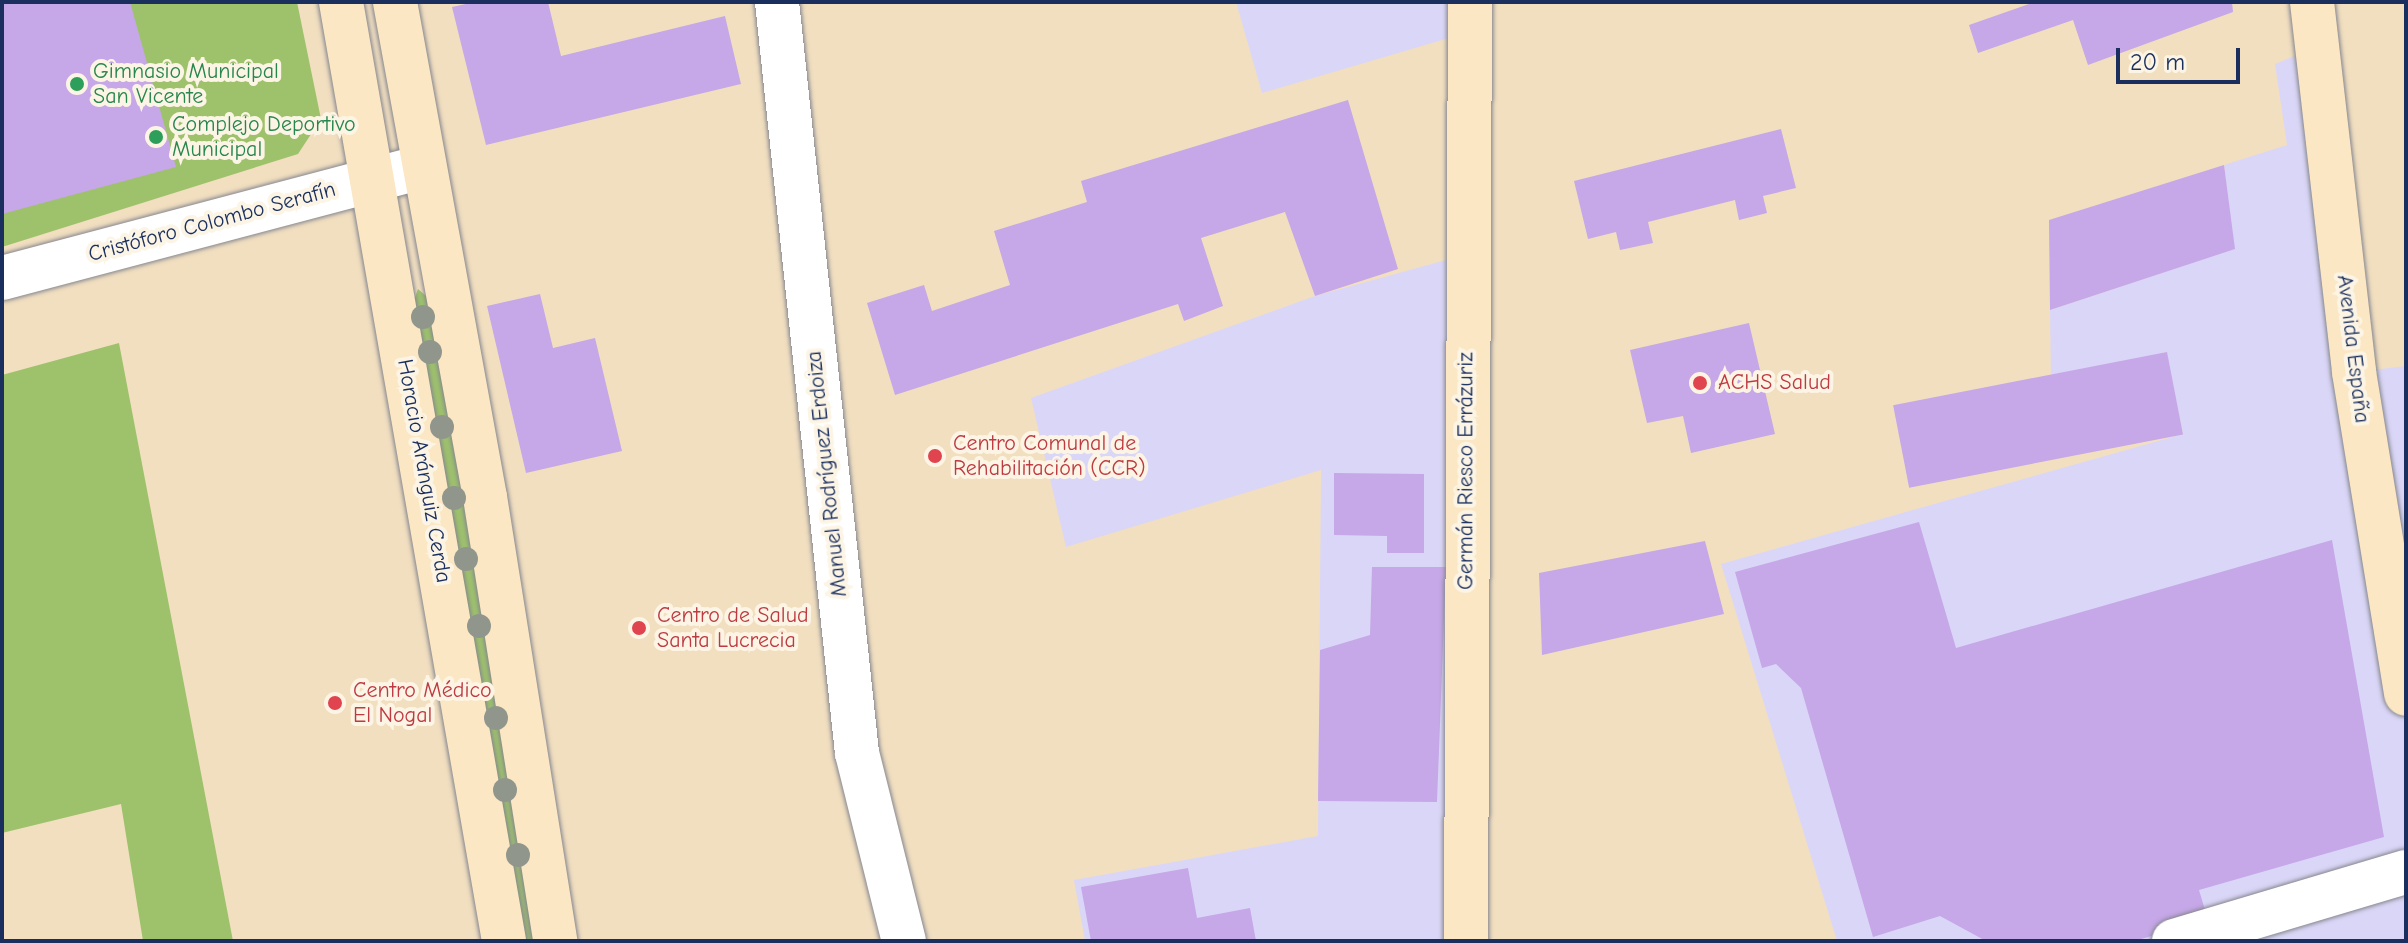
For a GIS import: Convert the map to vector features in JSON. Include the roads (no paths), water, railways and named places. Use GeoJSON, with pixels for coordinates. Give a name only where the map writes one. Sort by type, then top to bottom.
{"type":"FeatureCollection","features":[{"type":"Feature","properties":{"kind":"street","name":"Horacio Aránguiz Cerda"},"geometry":{"type":"LineString","coordinates":[[341,2],[504,941]]}},
{"type":"Feature","properties":{"kind":"street"},"geometry":{"type":"LineString","coordinates":[[395,2],[422,167],[485,497],[555,941]]}},
{"type":"Feature","properties":{"kind":"street","name":"Manuel Rodríguez Erdoiza"},"geometry":{"type":"LineString","coordinates":[[777,2],[857,753],[904,941]]}},
{"type":"Feature","properties":{"kind":"street","name":"Germán Riesco Errázuriz"},"geometry":{"type":"LineString","coordinates":[[1466,941],[1470,2]]}},
{"type":"Feature","properties":{"kind":"street","name":"Avenida España"},"geometry":{"type":"LineString","coordinates":[[2312,2],[2354,372],[2406,694]]}},
{"type":"Feature","properties":{"kind":"street","name":"Cristóforo Colombo Serafín"},"geometry":{"type":"LineString","coordinates":[[2,278],[422,167]]}},
{"type":"Feature","properties":{"kind":"street"},"geometry":{"type":"LineString","coordinates":[[2174,941],[2406,872]]}},
{"type":"Feature","properties":{"kind":"place","name":"Gimnasio Municipal San Vicente"},"geometry":{"type":"Point","coordinates":[77,84]}},
{"type":"Feature","properties":{"kind":"place","name":"Complejo Deportivo Municipal"},"geometry":{"type":"Point","coordinates":[156,137]}},
{"type":"Feature","properties":{"kind":"place","name":"ACHS Salud"},"geometry":{"type":"Point","coordinates":[1700,383]}},
{"type":"Feature","properties":{"kind":"place","name":"Centro Comunal de Rehabilitación (CCR)"},"geometry":{"type":"Point","coordinates":[935,456]}},
{"type":"Feature","properties":{"kind":"place","name":"Centro de Salud Santa Lucrecia"},"geometry":{"type":"Point","coordinates":[639,628]}},
{"type":"Feature","properties":{"kind":"place","name":"Centro Médico El Nogal"},"geometry":{"type":"Point","coordinates":[335,703]}}]}
